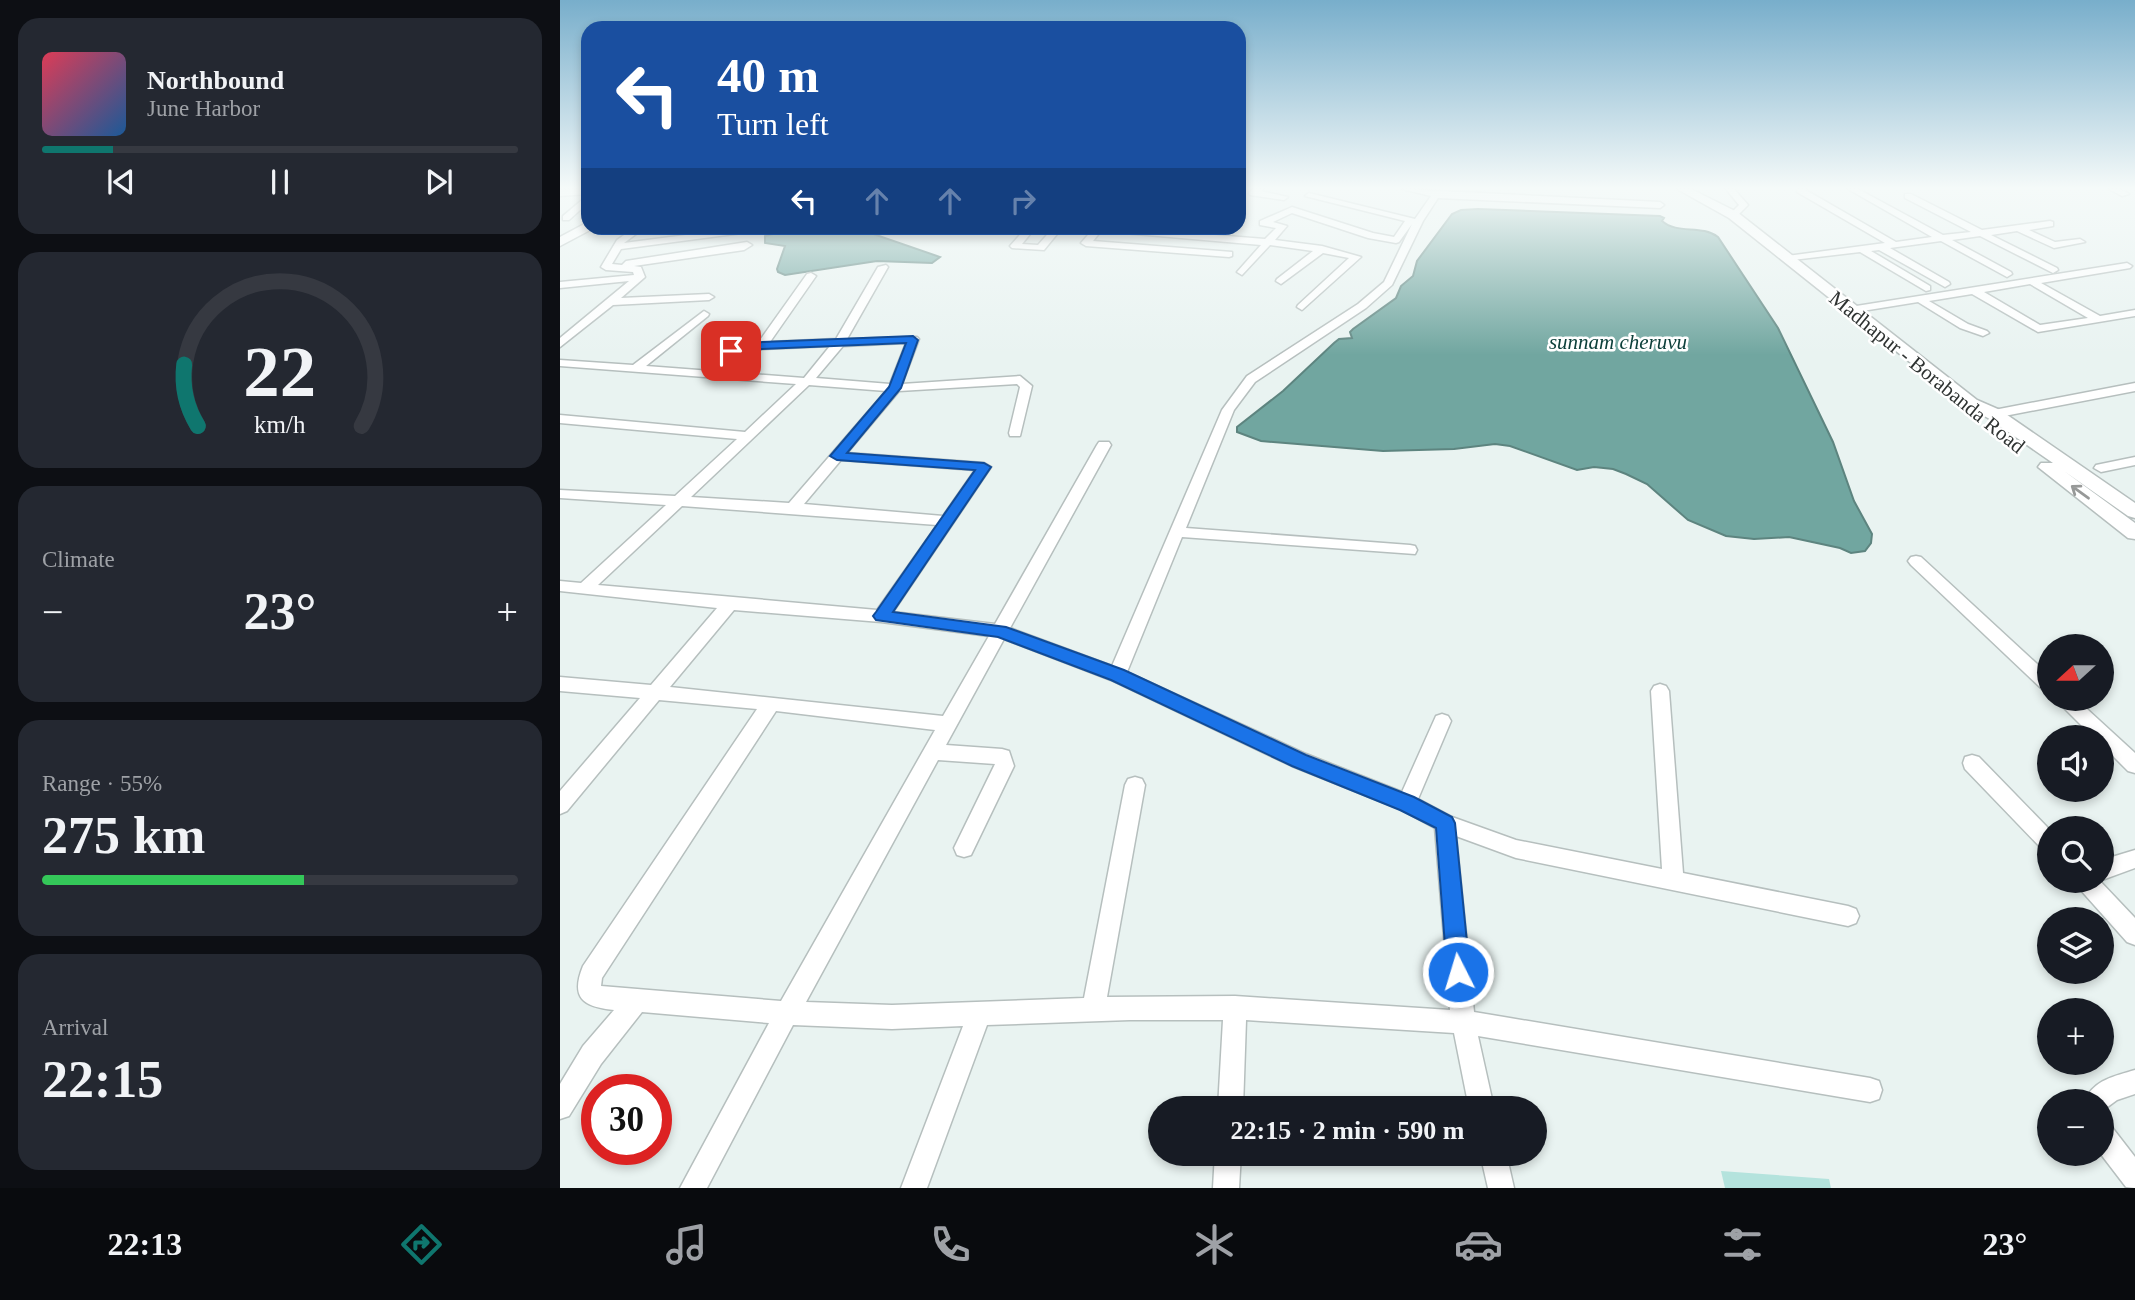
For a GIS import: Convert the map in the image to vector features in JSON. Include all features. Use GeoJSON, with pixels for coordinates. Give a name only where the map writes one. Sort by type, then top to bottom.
{"type":"FeatureCollection","features":[{"type":"Feature","properties":{"kind":"street"},"geometry":{"type":"LineString","coordinates":[[606,267],[619,244]]}},
{"type":"Feature","properties":{"kind":"street"},"geometry":{"type":"LineString","coordinates":[[617,247],[636,244]]}},
{"type":"Feature","properties":{"kind":"street"},"geometry":{"type":"LineString","coordinates":[[1015,244],[1041,248],[1044,244]]}},
{"type":"Feature","properties":{"kind":"street"},"geometry":{"type":"LineString","coordinates":[[1105,244],[1229,254]]}},
{"type":"Feature","properties":{"kind":"street"},"geometry":{"type":"LineString","coordinates":[[1242,272],[1268,244]]}},
{"type":"Feature","properties":{"kind":"street"},"geometry":{"type":"LineString","coordinates":[[1288,244],[1356,257],[1302,307]]}},
{"type":"Feature","properties":{"kind":"street"},"geometry":{"type":"LineString","coordinates":[[1118,675],[1228,410],[1251,379],[1362,306],[1388,284],[1406,244]]}},
{"type":"Feature","properties":{"kind":"street","name":"Madhapur - Borabanda Road"},"geometry":{"type":"LineString","coordinates":[[1768,244],[1971,403],[1975,415],[2135,533]]}},
{"type":"Feature","properties":{"kind":"street"},"geometry":{"type":"LineString","coordinates":[[1787,259],[1899,244]]}},
{"type":"Feature","properties":{"kind":"street"},"geometry":{"type":"LineString","coordinates":[[1954,244],[2007,274]]}},
{"type":"Feature","properties":{"kind":"street"},"geometry":{"type":"LineString","coordinates":[[2003,244],[2053,270]]}},
{"type":"Feature","properties":{"kind":"street"},"geometry":{"type":"LineString","coordinates":[[606,267],[747,245]]}},
{"type":"Feature","properties":{"kind":"street"},"geometry":{"type":"LineString","coordinates":[[1881,247],[1945,284]]}},
{"type":"Feature","properties":{"kind":"street"},"geometry":{"type":"LineString","coordinates":[[1281,281],[1322,249]]}},
{"type":"Feature","properties":{"kind":"street"},"geometry":{"type":"LineString","coordinates":[[1862,249],[1926,288]]}},
{"type":"Feature","properties":{"kind":"street"},"geometry":{"type":"LineString","coordinates":[[1850,310],[2127,266]]}},
{"type":"Feature","properties":{"kind":"street"},"geometry":{"type":"LineString","coordinates":[[606,267],[638,269],[640,277]]}},
{"type":"Feature","properties":{"kind":"street"},"geometry":{"type":"LineString","coordinates":[[585,589],[808,380],[839,343],[883,267]]}},
{"type":"Feature","properties":{"kind":"street"},"geometry":{"type":"LineString","coordinates":[[762,346],[811,276]]}},
{"type":"Feature","properties":{"kind":"street"},"geometry":{"type":"LineString","coordinates":[[560,285],[640,277]]}},
{"type":"Feature","properties":{"kind":"street"},"geometry":{"type":"LineString","coordinates":[[560,344],[640,277]]}},
{"type":"Feature","properties":{"kind":"street"},"geometry":{"type":"LineString","coordinates":[[2032,282],[2098,318]]}},
{"type":"Feature","properties":{"kind":"street"},"geometry":{"type":"LineString","coordinates":[[1975,291],[2038,329],[2135,313]]}},
{"type":"Feature","properties":{"kind":"street"},"geometry":{"type":"LineString","coordinates":[[560,352],[581,336],[611,302],[709,297]]}},
{"type":"Feature","properties":{"kind":"street"},"geometry":{"type":"LineString","coordinates":[[1921,300],[1964,326],[1983,333]]}},
{"type":"Feature","properties":{"kind":"street"},"geometry":{"type":"LineString","coordinates":[[636,368],[704,314]]}},
{"type":"Feature","properties":{"kind":"street"},"geometry":{"type":"LineString","coordinates":[[731,351],[762,346],[913,340],[895,388],[793,508]]}},
{"type":"Feature","properties":{"kind":"street"},"geometry":{"type":"LineString","coordinates":[[560,363],[895,388],[1020,380],[1026,386],[1015,433]]}},
{"type":"Feature","properties":{"kind":"street"},"geometry":{"type":"LineString","coordinates":[[1994,414],[2134,388]]}},
{"type":"Feature","properties":{"kind":"street"},"geometry":{"type":"LineString","coordinates":[[1971,403],[1994,414],[2135,512]]}},
{"type":"Feature","properties":{"kind":"street"},"geometry":{"type":"LineString","coordinates":[[560,419],[748,436]]}},
{"type":"Feature","properties":{"kind":"street"},"geometry":{"type":"LineString","coordinates":[[693,1188],[787,1013],[1104,445]]}},
{"type":"Feature","properties":{"kind":"street"},"geometry":{"type":"LineString","coordinates":[[837,456],[984,467],[881,616]]}},
{"type":"Feature","properties":{"kind":"street"},"geometry":{"type":"LineString","coordinates":[[2101,468],[2135,461]]}},
{"type":"Feature","properties":{"kind":"street"},"geometry":{"type":"LineString","coordinates":[[560,494],[793,508],[948,521]]}},
{"type":"Feature","properties":{"kind":"street"},"geometry":{"type":"LineString","coordinates":[[1178,532],[1410,550]]}},
{"type":"Feature","properties":{"kind":"street"},"geometry":{"type":"LineString","coordinates":[[1916,561],[2037,674]]}},
{"type":"Feature","properties":{"kind":"street"},"geometry":{"type":"LineString","coordinates":[[560,586],[730,604],[881,616],[1000,631],[1118,675],[1299,760],[1407,803],[1445,823],[1516,849],[1848,916]]}},
{"type":"Feature","properties":{"kind":"street"},"geometry":{"type":"LineString","coordinates":[[562,799],[657,692],[730,604]]}},
{"type":"Feature","properties":{"kind":"street"},"geometry":{"type":"LineString","coordinates":[[560,684],[771,703],[948,724]]}},
{"type":"Feature","properties":{"kind":"street"},"geometry":{"type":"LineString","coordinates":[[1660,691],[1673,880]]}},
{"type":"Feature","properties":{"kind":"street"},"geometry":{"type":"LineString","coordinates":[[771,703],[591,974],[588,989],[595,997],[787,1013],[892,1017],[1093,1009],[1235,1008],[1463,1022],[1870,1090]]}},
{"type":"Feature","properties":{"kind":"street"},"geometry":{"type":"LineString","coordinates":[[2077,711],[2135,765]]}},
{"type":"Feature","properties":{"kind":"street"},"geometry":{"type":"LineString","coordinates":[[1407,803],[1442,721]]}},
{"type":"Feature","properties":{"kind":"street"},"geometry":{"type":"LineString","coordinates":[[935,752],[1002,757],[1005,766],[964,848]]}},
{"type":"Feature","properties":{"kind":"street"},"geometry":{"type":"LineString","coordinates":[[1972,763],[2037,831]]}},
{"type":"Feature","properties":{"kind":"street"},"geometry":{"type":"LineString","coordinates":[[1093,1009],[1135,785]]}},
{"type":"Feature","properties":{"kind":"street"},"geometry":{"type":"LineString","coordinates":[[1445,823],[1463,1022],[1479,1096]]}},
{"type":"Feature","properties":{"kind":"street"},"geometry":{"type":"LineString","coordinates":[[2114,866],[2135,859]]}},
{"type":"Feature","properties":{"kind":"street"},"geometry":{"type":"LineString","coordinates":[[2097,893],[2135,934]]}},
{"type":"Feature","properties":{"kind":"street"},"geometry":{"type":"LineString","coordinates":[[560,1107],[592,1055],[636,1002]]}},
{"type":"Feature","properties":{"kind":"street"},"geometry":{"type":"LineString","coordinates":[[1231,1096],[1235,1008]]}},
{"type":"Feature","properties":{"kind":"street"},"geometry":{"type":"LineString","coordinates":[[914,1188],[979,1014]]}},
{"type":"Feature","properties":{"kind":"street"},"geometry":{"type":"LineString","coordinates":[[2113,1089],[2135,1082]]}},
{"type":"Feature","properties":{"kind":"street"},"geometry":{"type":"LineString","coordinates":[[2114,1151],[2135,1178]]}},
{"type":"Feature","properties":{"kind":"street"},"geometry":{"type":"LineString","coordinates":[[1226,1188],[1227,1166]]}},
{"type":"Feature","properties":{"kind":"street"},"geometry":{"type":"LineString","coordinates":[[1496,1166],[1501,1188]]}},
{"type":"Feature","properties":{"kind":"shaded area"},"geometry":{"type":"Polygon","coordinates":[[[1721,1171],[1829,1179],[1831,1188],[1725,1188],[1721,1171]]]}},
{"type":"Feature","properties":{"kind":"water"},"geometry":{"type":"Polygon","coordinates":[[[775,244],[904,244],[940,257],[932,263],[877,261],[785,275],[777,269],[785,246],[775,244]]]}},
{"type":"Feature","properties":{"kind":"water","name":"sunnam cheruvu"},"geometry":{"type":"Polygon","coordinates":[[[1429,244],[1723,244],[1778,328],[1833,442],[1854,501],[1872,534],[1871,543],[1865,551],[1851,553],[1789,537],[1754,539],[1726,536],[1688,520],[1647,484],[1626,474],[1613,469],[1594,467],[1577,470],[1510,446],[1495,444],[1454,449],[1383,451],[1261,441],[1237,432],[1237,427],[1283,391],[1334,343],[1339,339],[1352,338],[1350,332],[1353,329],[1396,298],[1401,286],[1413,276],[1417,261],[1429,244]]]}},
{"type":"Feature","properties":{"kind":"route"},"geometry":{"type":"LineString","coordinates":[[731,351],[762,346],[913,340],[895,388],[837,456],[984,467],[881,616],[1000,631],[1118,675],[1299,760],[1407,803],[1445,823],[1458,972]]}}]}
